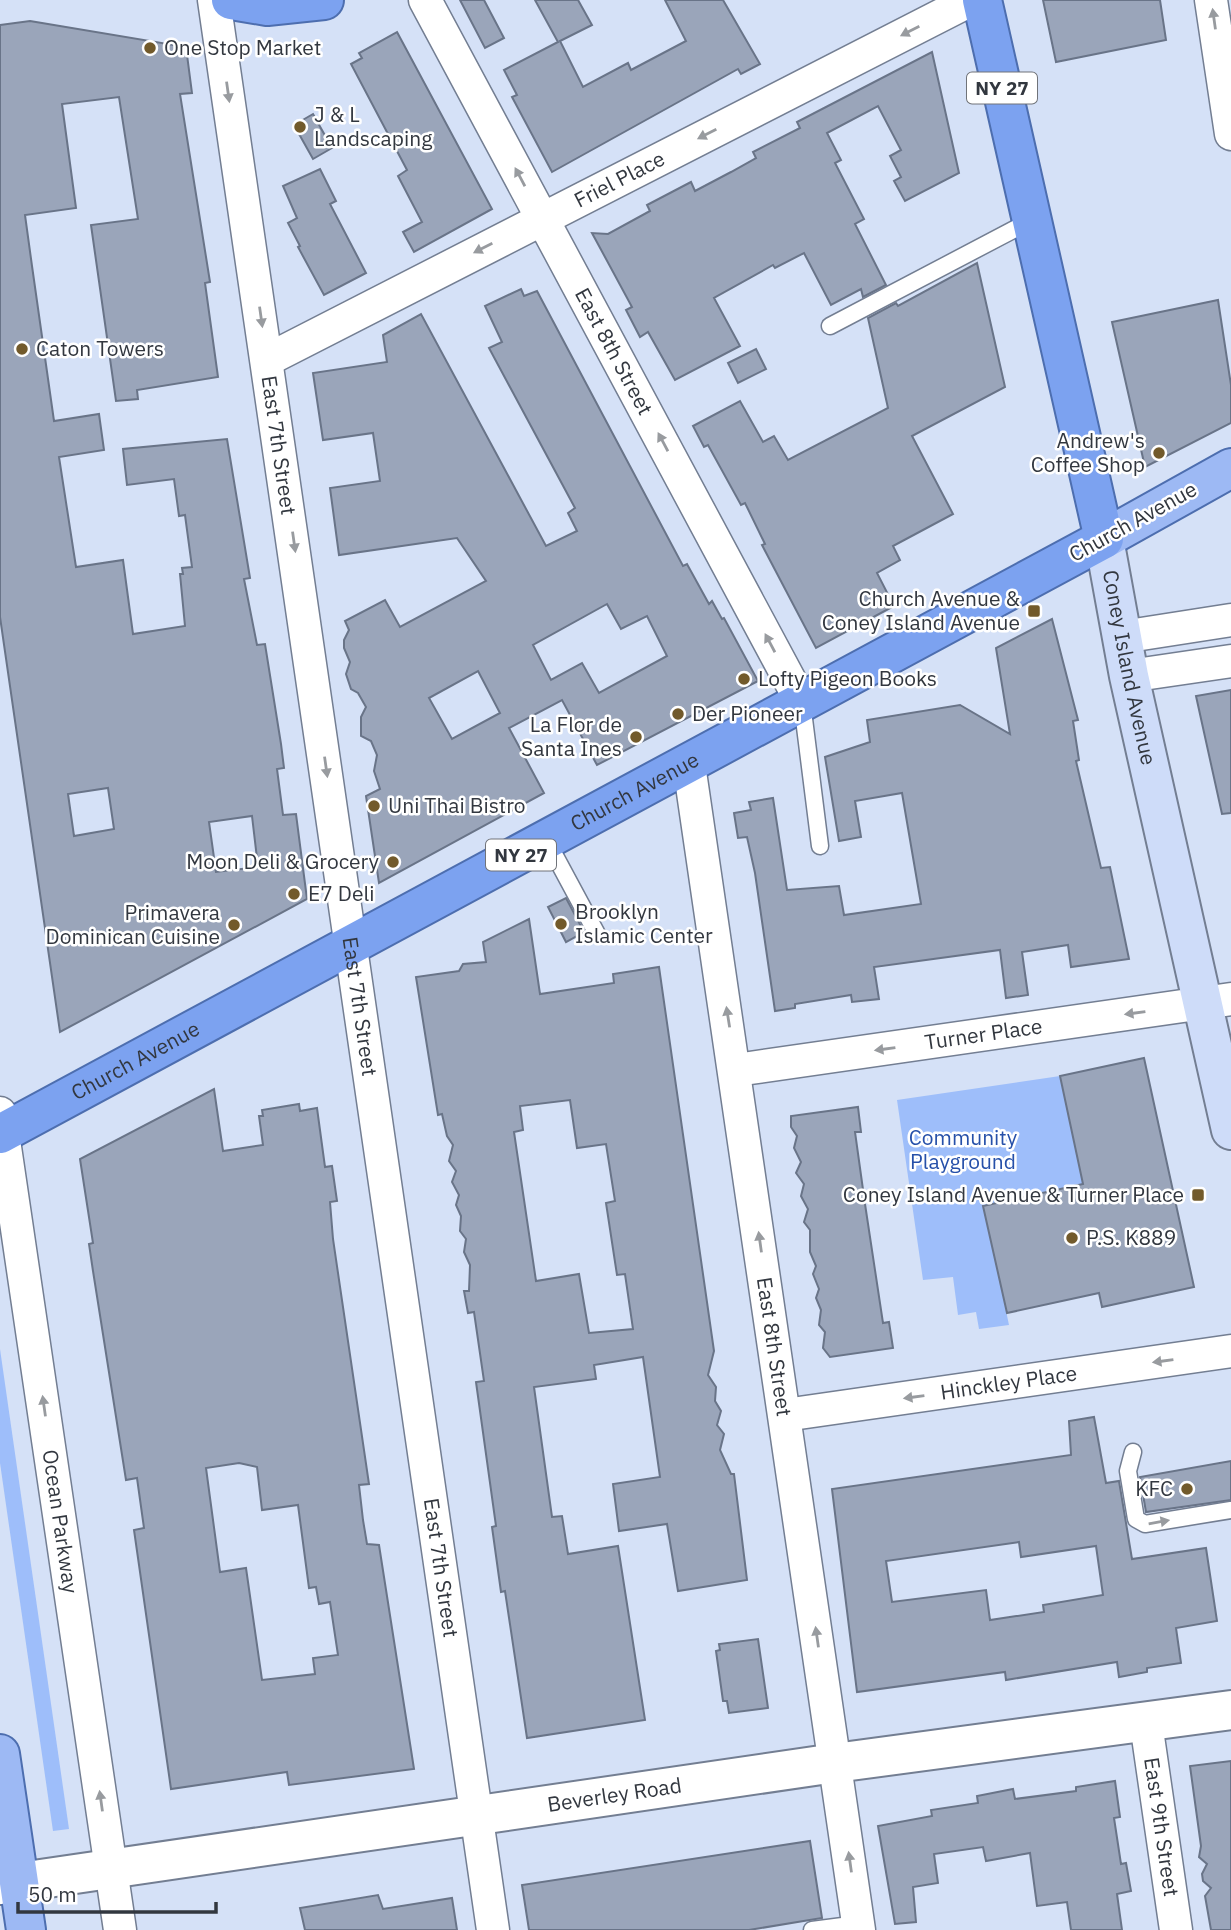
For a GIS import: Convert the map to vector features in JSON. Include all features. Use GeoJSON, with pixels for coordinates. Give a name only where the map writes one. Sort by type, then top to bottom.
{"type":"FeatureCollection","features":[{"type":"Feature","properties":{"kind":"highway"},"geometry":{"type":"LineString","coordinates":[[231,0],[267,6],[324,0]]}},
{"type":"Feature","properties":{"kind":"highway","name":"Coney Island Avenue"},"geometry":{"type":"LineString","coordinates":[[982,0],[1104,539]]}},
{"type":"Feature","properties":{"kind":"highway","name":"Church Avenue"},"geometry":{"type":"LineString","coordinates":[[1,1126],[352,945],[1104,539]]}},
{"type":"Feature","properties":{"kind":"main road","name":"Church Avenue"},"geometry":{"type":"LineString","coordinates":[[1104,539],[1231,468]]}},
{"type":"Feature","properties":{"kind":"main road","name":"Coney Island Avenue"},"geometry":{"type":"LineString","coordinates":[[1104,539],[1129,676],[1217,1001],[1231,1130]]}},
{"type":"Feature","properties":{"kind":"main road"},"geometry":{"type":"LineString","coordinates":[[0,1754],[10,1884],[26,1930]]}},
{"type":"Feature","properties":{"kind":"street","name":"East 7th Street"},"geometry":{"type":"LineString","coordinates":[[214,0],[493,1930]]}},
{"type":"Feature","properties":{"kind":"street","name":"East 8th Street"},"geometry":{"type":"LineString","coordinates":[[425,0],[802,703]]}},
{"type":"Feature","properties":{"kind":"street","name":"Friel Place"},"geometry":{"type":"LineString","coordinates":[[267,360],[971,0]]}},
{"type":"Feature","properties":{"kind":"street"},"geometry":{"type":"LineString","coordinates":[[1211,0],[1231,134]]}},
{"type":"Feature","properties":{"kind":"street"},"geometry":{"type":"LineString","coordinates":[[1122,637],[1231,620]]}},
{"type":"Feature","properties":{"kind":"street"},"geometry":{"type":"LineString","coordinates":[[1129,676],[1216,663],[1195,625]]}},
{"type":"Feature","properties":{"kind":"street","name":"East 8th Street"},"geometry":{"type":"LineString","coordinates":[[689,765],[736,1070],[859,1927]]}},
{"type":"Feature","properties":{"kind":"street","name":"Turner Place"},"geometry":{"type":"LineString","coordinates":[[736,1070],[1217,1001]]}},
{"type":"Feature","properties":{"kind":"street","name":"Ocean Parkway"},"geometry":{"type":"LineString","coordinates":[[1,1126],[120,1930]]}},
{"type":"Feature","properties":{"kind":"street","name":"Hinckley Place"},"geometry":{"type":"LineString","coordinates":[[785,1415],[1231,1351]]}},
{"type":"Feature","properties":{"kind":"street","name":"Beverley Road"},"geometry":{"type":"LineString","coordinates":[[10,1884],[835,1763],[1231,1710]]}},
{"type":"Feature","properties":{"kind":"street","name":"East 9th Street"},"geometry":{"type":"LineString","coordinates":[[1146,1723],[1176,1930]]}},
{"type":"Feature","properties":{"kind":"lane"},"geometry":{"type":"LineString","coordinates":[[830,326],[1032,220]]}},
{"type":"Feature","properties":{"kind":"lane"},"geometry":{"type":"LineString","coordinates":[[802,703],[820,846]]}},
{"type":"Feature","properties":{"kind":"lane"},"geometry":{"type":"LineString","coordinates":[[547,841],[597,934]]}},
{"type":"Feature","properties":{"kind":"lane"},"geometry":{"type":"LineString","coordinates":[[1133,1452],[1128,1471],[1136,1520],[1145,1524],[1231,1510]]}},
{"type":"Feature","properties":{"kind":"lane"},"geometry":{"type":"LineString","coordinates":[[812,1930],[859,1927]]}},
{"type":"Feature","properties":{"kind":"green space","name":"Community Playground"},"geometry":{"type":"Polygon","coordinates":[[[1060,1076],[1083,1184],[984,1206],[1009,1325],[979,1329],[976,1312],[958,1315],[953,1277],[923,1280],[897,1100],[1060,1076]]]}},
{"type":"Feature","properties":{"kind":"green space"},"geometry":{"type":"Polygon","coordinates":[[[0,1349],[69,1829],[53,1831],[0,1463],[0,1349]]]}},
{"type":"Feature","properties":{"kind":"building"},"geometry":{"type":"Polygon","coordinates":[[[460,0],[484,0],[504,38],[485,48],[460,0]]]}},
{"type":"Feature","properties":{"kind":"building"},"geometry":{"type":"Polygon","coordinates":[[[535,0],[578,0],[592,25],[560,41],[583,87],[628,63],[631,70],[686,41],[665,0],[723,0],[760,64],[741,74],[738,69],[552,172],[512,97],[517,95],[504,70],[558,42],[535,0]]]}},
{"type":"Feature","properties":{"kind":"building"},"geometry":{"type":"Polygon","coordinates":[[[1043,0],[1160,0],[1166,40],[1056,62],[1043,0]]]}},
{"type":"Feature","properties":{"kind":"building"},"geometry":{"type":"Polygon","coordinates":[[[30,21],[186,47],[192,93],[180,94],[210,282],[205,283],[218,377],[137,390],[138,399],[116,401],[91,225],[138,219],[119,97],[62,104],[76,208],[25,215],[54,421],[99,414],[104,450],[59,457],[76,567],[123,560],[133,634],[185,626],[180,574],[183,574],[182,568],[192,567],[185,515],[179,516],[174,479],[127,485],[123,449],[227,439],[250,578],[244,579],[257,645],[265,644],[281,744],[284,768],[277,769],[283,815],[296,814],[307,899],[60,1032],[0,617],[0,25],[30,21]],[[108,788],[68,794],[74,836],[114,829],[108,788]],[[252,816],[209,822],[216,872],[258,867],[252,816]]]}},
{"type":"Feature","properties":{"kind":"building"},"geometry":{"type":"Polygon","coordinates":[[[397,32],[492,209],[414,252],[403,232],[422,222],[398,176],[407,170],[351,64],[362,58],[359,53],[397,32]]]}},
{"type":"Feature","properties":{"kind":"building"},"geometry":{"type":"Polygon","coordinates":[[[932,52],[959,173],[905,201],[894,181],[901,177],[890,156],[901,150],[878,106],[827,133],[841,160],[835,163],[864,219],[855,224],[886,285],[863,297],[861,289],[831,305],[804,253],[775,268],[773,265],[714,298],[740,346],[675,380],[648,332],[640,337],[626,310],[632,307],[592,233],[608,234],[650,211],[647,205],[691,182],[695,191],[731,172],[756,158],[753,152],[800,128],[797,122],[932,52]]]}},
{"type":"Feature","properties":{"kind":"building"},"geometry":{"type":"Polygon","coordinates":[[[313,114],[332,148],[313,159],[294,125],[313,114]]]}},
{"type":"Feature","properties":{"kind":"building"},"geometry":{"type":"Polygon","coordinates":[[[320,169],[336,201],[330,204],[366,273],[324,295],[288,223],[297,218],[283,186],[320,169]]]}},
{"type":"Feature","properties":{"kind":"building"},"geometry":{"type":"Polygon","coordinates":[[[977,263],[1005,387],[912,436],[953,514],[893,546],[900,560],[877,573],[894,606],[816,648],[762,545],[765,544],[745,503],[741,505],[708,445],[704,447],[693,426],[740,401],[763,442],[774,436],[788,460],[888,408],[868,318],[896,303],[898,306],[977,263]]]}},
{"type":"Feature","properties":{"kind":"building"},"geometry":{"type":"Polygon","coordinates":[[[521,289],[524,296],[537,291],[683,566],[687,564],[709,604],[712,601],[722,619],[724,618],[758,681],[597,765],[562,700],[509,728],[544,793],[379,883],[366,796],[380,789],[374,771],[377,755],[371,741],[361,736],[361,717],[366,707],[358,693],[351,689],[346,674],[350,662],[344,648],[344,640],[349,630],[345,621],[385,600],[400,627],[486,581],[457,538],[339,555],[330,488],[380,481],[373,433],[323,440],[313,373],[387,362],[383,335],[421,314],[546,546],[577,531],[568,513],[575,508],[489,348],[502,342],[485,306],[521,289]],[[607,604],[533,645],[551,680],[582,663],[599,693],[667,656],[647,616],[621,629],[607,604]],[[478,671],[429,698],[452,739],[500,713],[478,671]]]}},
{"type":"Feature","properties":{"kind":"building"},"geometry":{"type":"Polygon","coordinates":[[[1218,300],[1231,385],[1231,423],[1145,467],[1112,322],[1218,300]]]}},
{"type":"Feature","properties":{"kind":"building"},"geometry":{"type":"Polygon","coordinates":[[[756,349],[766,369],[738,383],[728,363],[756,349]]]}},
{"type":"Feature","properties":{"kind":"building"},"geometry":{"type":"Polygon","coordinates":[[[1052,619],[1078,720],[1073,721],[1079,760],[1076,761],[1101,868],[1110,867],[1129,959],[1071,967],[1068,945],[1022,952],[1028,995],[1006,998],[1000,950],[874,967],[879,999],[852,1002],[851,995],[795,1004],[795,1008],[775,1011],[755,873],[747,837],[738,838],[734,813],[751,810],[749,802],[773,798],[787,890],[839,886],[844,915],[921,904],[902,793],[855,801],[861,837],[839,841],[825,757],[870,742],[867,720],[960,705],[1010,734],[996,648],[1052,619]]]}},
{"type":"Feature","properties":{"kind":"building"},"geometry":{"type":"Polygon","coordinates":[[[1231,690],[1231,813],[1222,814],[1196,696],[1231,690]]]}},
{"type":"Feature","properties":{"kind":"building"},"geometry":{"type":"Polygon","coordinates":[[[566,898],[584,932],[566,942],[548,907],[566,898]]]}},
{"type":"Feature","properties":{"kind":"building"},"geometry":{"type":"Polygon","coordinates":[[[529,919],[540,994],[614,983],[613,974],[659,967],[714,1351],[708,1375],[716,1387],[715,1401],[721,1411],[717,1425],[724,1434],[720,1450],[731,1474],[734,1474],[747,1580],[678,1591],[667,1524],[619,1531],[613,1484],[660,1477],[643,1357],[594,1365],[596,1379],[534,1387],[552,1517],[562,1516],[568,1554],[618,1546],[645,1720],[527,1738],[505,1591],[501,1592],[492,1527],[496,1526],[476,1382],[484,1381],[474,1312],[468,1313],[464,1291],[469,1291],[470,1265],[464,1252],[466,1239],[460,1231],[461,1216],[456,1205],[459,1195],[452,1182],[456,1171],[449,1161],[453,1145],[447,1136],[442,1114],[438,1115],[416,977],[459,971],[463,964],[486,962],[483,942],[529,919]],[[570,1100],[520,1106],[523,1130],[514,1132],[536,1281],[579,1274],[589,1333],[633,1329],[625,1274],[617,1275],[606,1203],[615,1201],[606,1144],[577,1148],[570,1100]]]}},
{"type":"Feature","properties":{"kind":"building"},"geometry":{"type":"Polygon","coordinates":[[[1144,1058],[1194,1287],[1102,1307],[1099,1293],[1007,1313],[983,1206],[1083,1184],[1060,1076],[1144,1058]]]}},
{"type":"Feature","properties":{"kind":"building"},"geometry":{"type":"Polygon","coordinates":[[[214,1089],[223,1151],[263,1145],[259,1116],[263,1116],[262,1110],[299,1104],[300,1111],[317,1108],[325,1167],[332,1166],[337,1201],[330,1202],[333,1239],[369,1484],[359,1485],[363,1520],[367,1544],[379,1545],[414,1769],[289,1785],[287,1772],[171,1789],[134,1530],[144,1528],[137,1478],[126,1480],[89,1244],[93,1243],[80,1159],[214,1089]],[[239,1463],[206,1468],[220,1572],[246,1568],[262,1680],[315,1674],[313,1658],[338,1655],[330,1602],[319,1604],[316,1587],[309,1588],[298,1505],[262,1510],[257,1467],[239,1463]]]}},
{"type":"Feature","properties":{"kind":"building"},"geometry":{"type":"Polygon","coordinates":[[[858,1107],[861,1132],[855,1132],[865,1204],[883,1323],[889,1322],[893,1348],[830,1357],[823,1348],[825,1332],[819,1325],[821,1310],[816,1298],[819,1289],[813,1274],[816,1266],[810,1252],[810,1230],[804,1222],[808,1209],[801,1196],[804,1184],[796,1173],[801,1162],[794,1148],[797,1136],[791,1127],[791,1116],[858,1107]]]}},
{"type":"Feature","properties":{"kind":"building"},"geometry":{"type":"Polygon","coordinates":[[[1094,1417],[1106,1483],[1119,1481],[1132,1559],[1206,1548],[1217,1621],[1176,1628],[1181,1663],[1147,1668],[1147,1672],[1119,1677],[1117,1662],[1006,1680],[1005,1672],[857,1692],[832,1489],[1071,1455],[1069,1421],[1094,1417]],[[1019,1542],[886,1561],[892,1602],[986,1590],[990,1620],[1044,1612],[1043,1605],[1103,1595],[1096,1546],[1021,1557],[1019,1542]]]}},
{"type":"Feature","properties":{"kind":"building","name":"KFC"},"geometry":{"type":"Polygon","coordinates":[[[1231,1461],[1231,1500],[1146,1512],[1140,1477],[1231,1461]]]}},
{"type":"Feature","properties":{"kind":"building"},"geometry":{"type":"Polygon","coordinates":[[[758,1639],[768,1708],[729,1713],[727,1701],[723,1701],[716,1651],[720,1650],[719,1644],[758,1639]]]}},
{"type":"Feature","properties":{"kind":"building"},"geometry":{"type":"Polygon","coordinates":[[[1231,1761],[1231,1930],[1211,1930],[1205,1896],[1211,1888],[1203,1881],[1202,1874],[1207,1864],[1199,1857],[1201,1846],[1190,1766],[1231,1761]]]}},
{"type":"Feature","properties":{"kind":"building"},"geometry":{"type":"Polygon","coordinates":[[[1115,1781],[1120,1817],[1114,1818],[1121,1864],[1126,1863],[1131,1891],[1117,1894],[1122,1930],[1071,1930],[1067,1902],[1037,1906],[1030,1853],[986,1861],[983,1847],[934,1854],[938,1883],[913,1887],[916,1922],[895,1924],[878,1826],[932,1816],[931,1810],[978,1803],[977,1796],[1013,1789],[1015,1799],[1076,1791],[1076,1787],[1115,1781]]]}},
{"type":"Feature","properties":{"kind":"building"},"geometry":{"type":"Polygon","coordinates":[[[810,1841],[822,1918],[749,1930],[529,1930],[522,1885],[810,1841]]]}},
{"type":"Feature","properties":{"kind":"building"},"geometry":{"type":"Polygon","coordinates":[[[378,1895],[383,1909],[452,1898],[457,1930],[305,1930],[300,1908],[378,1895]]]}},
{"type":"Feature","properties":{"kind":"place","name":"One Stop Market"},"geometry":{"type":"Point","coordinates":[150,48]}},
{"type":"Feature","properties":{"kind":"place","name":"J & L Landscaping"},"geometry":{"type":"Point","coordinates":[300,127]}},
{"type":"Feature","properties":{"kind":"place","name":"Caton Towers"},"geometry":{"type":"Point","coordinates":[22,349]}},
{"type":"Feature","properties":{"kind":"place","name":"Andrew's Coffee Shop"},"geometry":{"type":"Point","coordinates":[1159,453]}},
{"type":"Feature","properties":{"kind":"place","name":"Church Avenue & Coney Island Avenue"},"geometry":{"type":"Point","coordinates":[1034,611]}},
{"type":"Feature","properties":{"kind":"place","name":"Lofty Pigeon Books"},"geometry":{"type":"Point","coordinates":[744,679]}},
{"type":"Feature","properties":{"kind":"place","name":"Der Pioneer"},"geometry":{"type":"Point","coordinates":[678,714]}},
{"type":"Feature","properties":{"kind":"place","name":"La Flor de Santa Ines"},"geometry":{"type":"Point","coordinates":[636,737]}},
{"type":"Feature","properties":{"kind":"place","name":"Uni Thai Bistro"},"geometry":{"type":"Point","coordinates":[374,806]}},
{"type":"Feature","properties":{"kind":"place","name":"Moon Deli & Grocery"},"geometry":{"type":"Point","coordinates":[393,862]}},
{"type":"Feature","properties":{"kind":"place","name":"E7 Deli"},"geometry":{"type":"Point","coordinates":[294,894]}},
{"type":"Feature","properties":{"kind":"place","name":"Brooklyn Islamic Center"},"geometry":{"type":"Point","coordinates":[561,924]}},
{"type":"Feature","properties":{"kind":"place","name":"Primavera Dominican Cuisine"},"geometry":{"type":"Point","coordinates":[234,925]}},
{"type":"Feature","properties":{"kind":"place","name":"Coney Island Avenue & Turner Place"},"geometry":{"type":"Point","coordinates":[1198,1195]}},
{"type":"Feature","properties":{"kind":"place","name":"P.S. K889"},"geometry":{"type":"Point","coordinates":[1072,1238]}},
{"type":"Feature","properties":{"kind":"place","name":"KFC"},"geometry":{"type":"Point","coordinates":[1187,1489]}}]}
